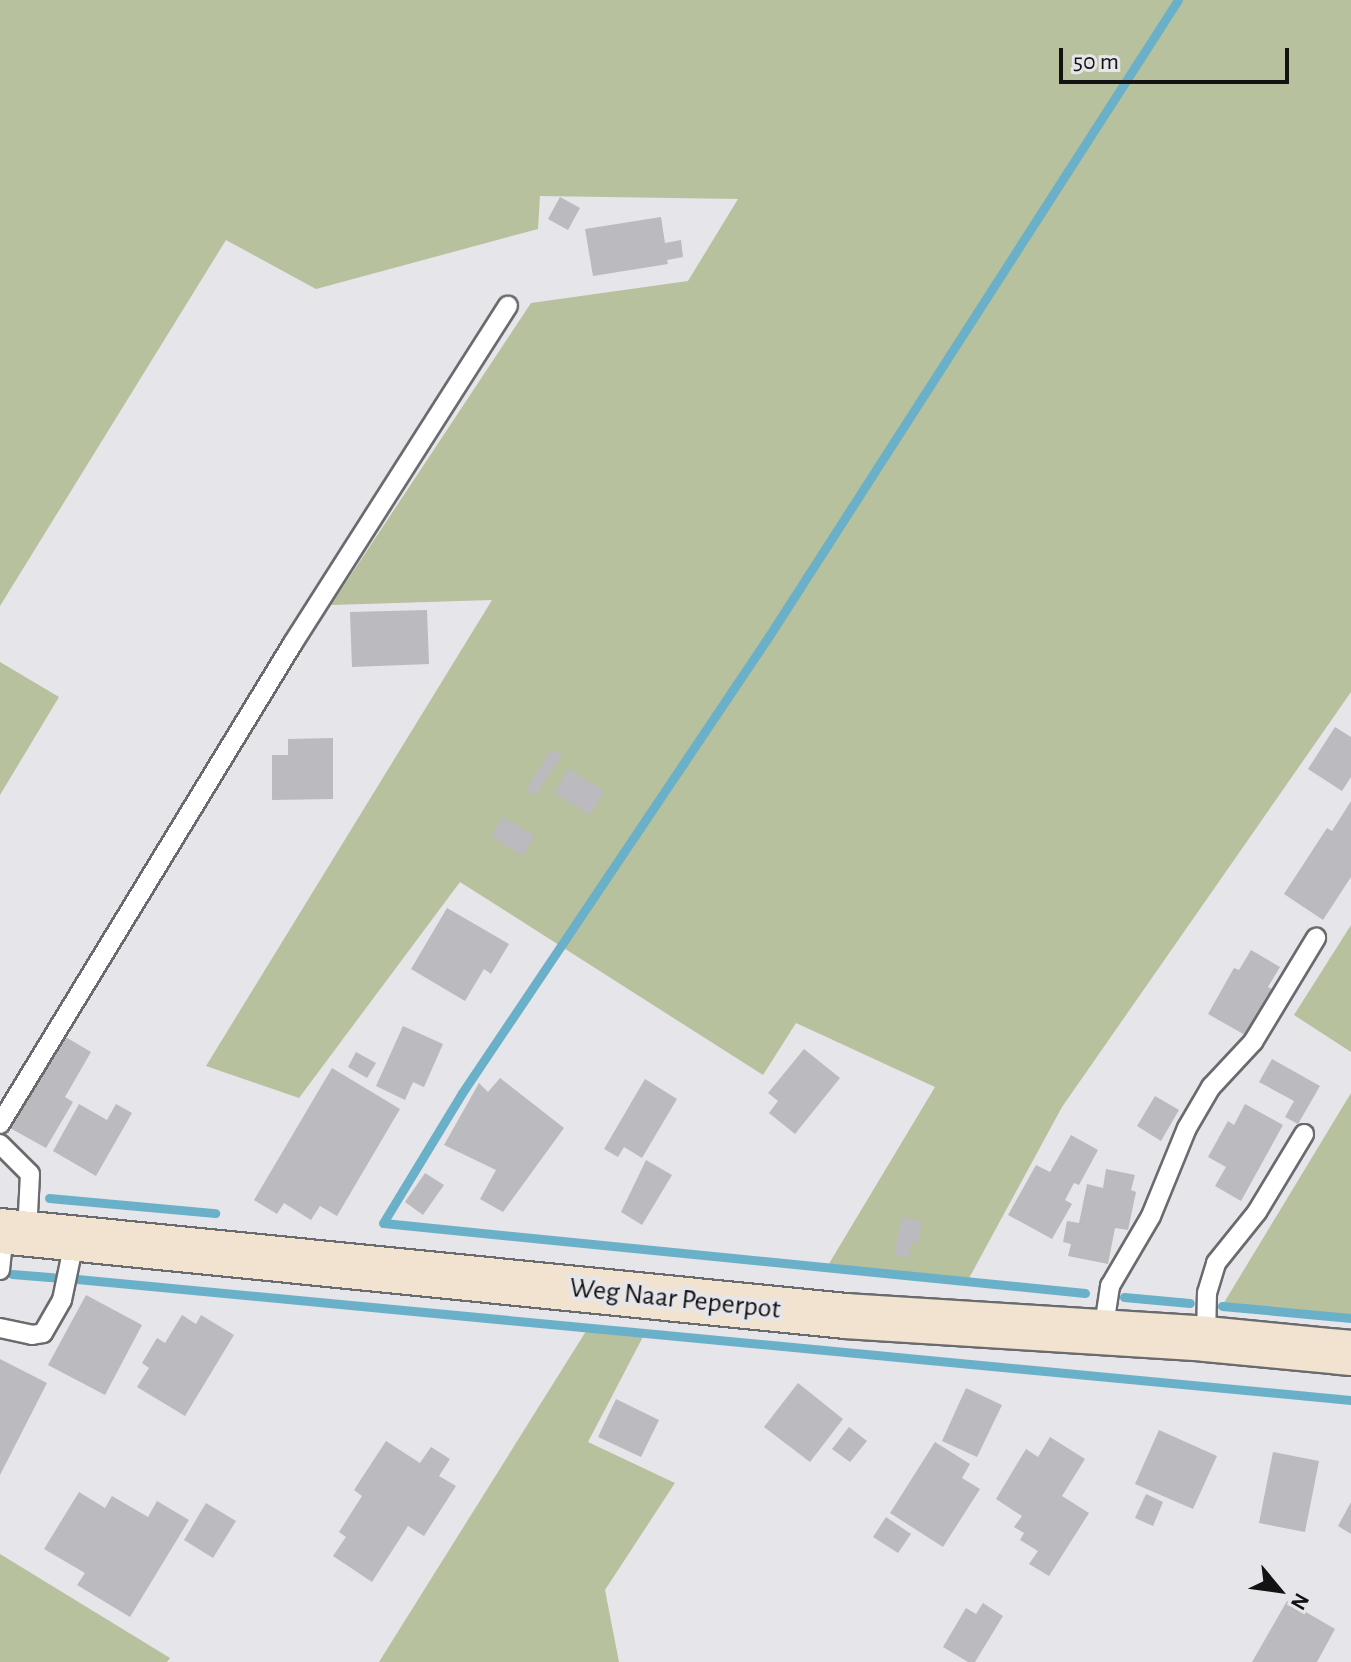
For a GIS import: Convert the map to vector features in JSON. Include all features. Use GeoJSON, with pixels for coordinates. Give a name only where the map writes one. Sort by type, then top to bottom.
{"type":"FeatureCollection","features":[{"type":"Feature","properties":{"kind":"street","name":"Weg Naar Peperpot"},"geometry":{"type":"LineString","coordinates":[[8,1242],[75,1238],[845,1316],[1206,1339],[1351,1353]]}},
{"type":"Feature","properties":{"kind":"lane"},"geometry":{"type":"LineString","coordinates":[[0,1124],[293,643],[508,306]]}},
{"type":"Feature","properties":{"kind":"lane"},"geometry":{"type":"LineString","coordinates":[[1102,1334],[1110,1286],[1151,1216],[1187,1128],[1211,1087],[1253,1042],[1316,938]]}},
{"type":"Feature","properties":{"kind":"lane"},"geometry":{"type":"LineString","coordinates":[[1206,1339],[1206,1302],[1216,1263],[1257,1212],[1304,1134]]}},
{"type":"Feature","properties":{"kind":"lane"},"geometry":{"type":"LineString","coordinates":[[0,1144],[30,1174],[8,1242]]}},
{"type":"Feature","properties":{"kind":"lane"},"geometry":{"type":"LineString","coordinates":[[0,1328],[32,1335],[43,1333],[62,1300],[75,1238]]}},
{"type":"Feature","properties":{"kind":"green space"},"geometry":{"type":"Polygon","coordinates":[[[0,0],[1351,0],[1351,692],[1062,1107],[967,1282],[827,1267],[935,1087],[796,1023],[763,1075],[460,882],[299,1098],[206,1066],[492,600],[331,605],[531,303],[688,281],[738,199],[540,196],[538,229],[316,289],[226,240],[0,606],[0,0]]]}},
{"type":"Feature","properties":{"kind":"green space"},"geometry":{"type":"Polygon","coordinates":[[[0,662],[59,697],[0,795],[0,662]]]}},
{"type":"Feature","properties":{"kind":"green space"},"geometry":{"type":"Polygon","coordinates":[[[1351,925],[1351,1052],[1294,1015],[1351,925]]]}},
{"type":"Feature","properties":{"kind":"green space"},"geometry":{"type":"Polygon","coordinates":[[[1351,1093],[1351,1318],[1222,1306],[1351,1093]]]}},
{"type":"Feature","properties":{"kind":"green space"},"geometry":{"type":"Polygon","coordinates":[[[588,1328],[645,1333],[588,1442],[675,1483],[605,1590],[619,1662],[379,1662],[588,1328]]]}},
{"type":"Feature","properties":{"kind":"green space"},"geometry":{"type":"Polygon","coordinates":[[[0,1554],[170,1658],[167,1662],[0,1662],[0,1554]]]}},
{"type":"Feature","properties":{"kind":"building"},"geometry":{"type":"Polygon","coordinates":[[[560,197],[580,208],[568,230],[548,219],[560,197]]]}},
{"type":"Feature","properties":{"kind":"building"},"geometry":{"type":"Polygon","coordinates":[[[661,217],[665,243],[681,240],[683,257],[667,260],[668,264],[593,276],[585,229],[661,217]]]}},
{"type":"Feature","properties":{"kind":"building"},"geometry":{"type":"Polygon","coordinates":[[[427,610],[429,664],[352,667],[350,612],[427,610]]]}},
{"type":"Feature","properties":{"kind":"building"},"geometry":{"type":"Polygon","coordinates":[[[1335,727],[1351,737],[1351,777],[1342,791],[1308,769],[1335,727]]]}},
{"type":"Feature","properties":{"kind":"building"},"geometry":{"type":"Polygon","coordinates":[[[333,738],[333,799],[272,800],[272,755],[288,755],[288,739],[333,738]]]}},
{"type":"Feature","properties":{"kind":"building"},"geometry":{"type":"Polygon","coordinates":[[[552,749],[562,755],[535,796],[526,790],[552,749]]]}},
{"type":"Feature","properties":{"kind":"building"},"geometry":{"type":"Polygon","coordinates":[[[569,769],[604,791],[590,815],[554,793],[569,769]]]}},
{"type":"Feature","properties":{"kind":"building"},"geometry":{"type":"Polygon","coordinates":[[[1351,801],[1351,877],[1323,920],[1284,894],[1327,828],[1332,831],[1351,801]]]}},
{"type":"Feature","properties":{"kind":"building"},"geometry":{"type":"Polygon","coordinates":[[[503,817],[535,836],[523,856],[491,836],[503,817]]]}},
{"type":"Feature","properties":{"kind":"building"},"geometry":{"type":"Polygon","coordinates":[[[447,908],[509,944],[491,974],[484,969],[465,1001],[411,969],[447,908]]]}},
{"type":"Feature","properties":{"kind":"building"},"geometry":{"type":"Polygon","coordinates":[[[1251,950],[1280,967],[1268,987],[1272,989],[1245,1035],[1208,1014],[1234,968],[1239,970],[1251,950]]]}},
{"type":"Feature","properties":{"kind":"building"},"geometry":{"type":"Polygon","coordinates":[[[403,1026],[443,1044],[424,1087],[413,1082],[405,1100],[376,1086],[403,1026]]]}},
{"type":"Feature","properties":{"kind":"building"},"geometry":{"type":"Polygon","coordinates":[[[64,1036],[91,1052],[65,1097],[73,1102],[46,1148],[10,1128],[64,1036]]]}},
{"type":"Feature","properties":{"kind":"building"},"geometry":{"type":"Polygon","coordinates":[[[804,1049],[840,1078],[795,1134],[769,1113],[778,1101],[768,1093],[804,1049]]]}},
{"type":"Feature","properties":{"kind":"building"},"geometry":{"type":"Polygon","coordinates":[[[356,1052],[376,1063],[367,1078],[348,1067],[356,1052]]]}},
{"type":"Feature","properties":{"kind":"building"},"geometry":{"type":"Polygon","coordinates":[[[1272,1059],[1320,1086],[1298,1124],[1285,1117],[1294,1101],[1259,1082],[1272,1059]]]}},
{"type":"Feature","properties":{"kind":"building"},"geometry":{"type":"Polygon","coordinates":[[[332,1068],[400,1109],[337,1216],[320,1206],[311,1220],[284,1203],[277,1214],[254,1200],[332,1068]]]}},
{"type":"Feature","properties":{"kind":"building"},"geometry":{"type":"Polygon","coordinates":[[[500,1078],[564,1128],[503,1212],[480,1199],[496,1170],[444,1145],[479,1083],[488,1092],[500,1078]]]}},
{"type":"Feature","properties":{"kind":"building"},"geometry":{"type":"Polygon","coordinates":[[[645,1079],[677,1099],[642,1158],[624,1147],[618,1157],[604,1149],[645,1079]]]}},
{"type":"Feature","properties":{"kind":"building"},"geometry":{"type":"Polygon","coordinates":[[[1155,1096],[1179,1110],[1161,1141],[1137,1126],[1155,1096]]]}},
{"type":"Feature","properties":{"kind":"building"},"geometry":{"type":"Polygon","coordinates":[[[79,1104],[107,1120],[116,1104],[132,1113],[96,1176],[53,1151],[79,1104]]]}},
{"type":"Feature","properties":{"kind":"building"},"geometry":{"type":"Polygon","coordinates":[[[1245,1104],[1283,1125],[1241,1201],[1215,1186],[1226,1167],[1208,1157],[1228,1121],[1234,1125],[1245,1104]]]}},
{"type":"Feature","properties":{"kind":"building"},"geometry":{"type":"Polygon","coordinates":[[[1071,1135],[1098,1150],[1079,1185],[1074,1183],[1065,1200],[1072,1204],[1052,1239],[1008,1215],[1036,1165],[1050,1172],[1071,1135]]]}},
{"type":"Feature","properties":{"kind":"building"},"geometry":{"type":"Polygon","coordinates":[[[646,1160],[672,1175],[642,1225],[621,1212],[646,1160]]]}},
{"type":"Feature","properties":{"kind":"building"},"geometry":{"type":"Polygon","coordinates":[[[1106,1169],[1135,1175],[1131,1190],[1136,1192],[1128,1230],[1115,1228],[1108,1264],[1068,1256],[1071,1244],[1063,1242],[1067,1221],[1079,1223],[1087,1184],[1103,1188],[1106,1169]]]}},
{"type":"Feature","properties":{"kind":"building"},"geometry":{"type":"Polygon","coordinates":[[[425,1173],[444,1185],[423,1215],[405,1202],[425,1173]]]}},
{"type":"Feature","properties":{"kind":"building"},"geometry":{"type":"Polygon","coordinates":[[[902,1217],[922,1221],[918,1244],[912,1242],[908,1258],[894,1255],[902,1217]]]}},
{"type":"Feature","properties":{"kind":"building"},"geometry":{"type":"Polygon","coordinates":[[[86,1295],[142,1325],[105,1395],[48,1365],[86,1295]]]}},
{"type":"Feature","properties":{"kind":"building"},"geometry":{"type":"Polygon","coordinates":[[[182,1315],[196,1324],[201,1315],[234,1335],[185,1416],[137,1387],[149,1368],[142,1363],[157,1338],[165,1343],[182,1315]]]}},
{"type":"Feature","properties":{"kind":"building"},"geometry":{"type":"Polygon","coordinates":[[[0,1359],[47,1383],[0,1475],[0,1359]]]}},
{"type":"Feature","properties":{"kind":"building"},"geometry":{"type":"Polygon","coordinates":[[[798,1383],[843,1419],[810,1462],[764,1427],[798,1383]]]}},
{"type":"Feature","properties":{"kind":"building"},"geometry":{"type":"Polygon","coordinates":[[[966,1388],[1002,1405],[977,1457],[942,1441],[966,1388]]]}},
{"type":"Feature","properties":{"kind":"building"},"geometry":{"type":"Polygon","coordinates":[[[616,1399],[659,1420],[641,1457],[598,1437],[616,1399]]]}},
{"type":"Feature","properties":{"kind":"building"},"geometry":{"type":"Polygon","coordinates":[[[849,1427],[867,1441],[850,1462],[832,1449],[849,1427]]]}},
{"type":"Feature","properties":{"kind":"building"},"geometry":{"type":"Polygon","coordinates":[[[1159,1430],[1217,1456],[1193,1509],[1135,1484],[1159,1430]]]}},
{"type":"Feature","properties":{"kind":"building"},"geometry":{"type":"Polygon","coordinates":[[[1050,1437],[1085,1459],[1062,1496],[1089,1513],[1049,1576],[1029,1564],[1038,1551],[1020,1540],[1024,1533],[1014,1527],[1022,1516],[996,1499],[1026,1449],[1038,1457],[1050,1437]]]}},
{"type":"Feature","properties":{"kind":"building"},"geometry":{"type":"Polygon","coordinates":[[[386,1441],[420,1463],[431,1447],[450,1459],[439,1476],[456,1486],[424,1536],[408,1526],[372,1582],[333,1556],[346,1537],[339,1532],[362,1496],[354,1490],[386,1441]]]}},
{"type":"Feature","properties":{"kind":"building"},"geometry":{"type":"Polygon","coordinates":[[[935,1442],[970,1464],[962,1478],[980,1489],[943,1547],[890,1513],[935,1442]]]}},
{"type":"Feature","properties":{"kind":"building"},"geometry":{"type":"Polygon","coordinates":[[[1273,1452],[1319,1461],[1305,1532],[1259,1523],[1273,1452]]]}},
{"type":"Feature","properties":{"kind":"building"},"geometry":{"type":"Polygon","coordinates":[[[79,1492],[105,1508],[112,1496],[148,1517],[157,1501],[189,1520],[130,1617],[77,1585],[85,1573],[44,1549],[79,1492]]]}},
{"type":"Feature","properties":{"kind":"building"},"geometry":{"type":"Polygon","coordinates":[[[1146,1494],[1163,1502],[1153,1526],[1135,1518],[1146,1494]]]}},
{"type":"Feature","properties":{"kind":"building"},"geometry":{"type":"Polygon","coordinates":[[[1351,1502],[1351,1534],[1338,1526],[1351,1502]]]}},
{"type":"Feature","properties":{"kind":"building"},"geometry":{"type":"Polygon","coordinates":[[[206,1503],[236,1521],[213,1558],[184,1540],[206,1503]]]}},
{"type":"Feature","properties":{"kind":"building"},"geometry":{"type":"Polygon","coordinates":[[[886,1517],[911,1534],[898,1553],[873,1537],[886,1517]]]}},
{"type":"Feature","properties":{"kind":"building"},"geometry":{"type":"Polygon","coordinates":[[[1287,1601],[1335,1629],[1317,1662],[1252,1662],[1287,1601]]]}},
{"type":"Feature","properties":{"kind":"building"},"geometry":{"type":"Polygon","coordinates":[[[983,1603],[1003,1616],[975,1662],[968,1662],[943,1647],[966,1608],[976,1614],[983,1603]]]}},
{"type":"Feature","properties":{"kind":"waterway"},"geometry":{"type":"LineString","coordinates":[[1085,1293],[383,1223],[462,1093],[769,636],[1178,0]]}},
{"type":"Feature","properties":{"kind":"waterway"},"geometry":{"type":"LineString","coordinates":[[49,1198],[215,1213]]}},
{"type":"Feature","properties":{"kind":"waterway"},"geometry":{"type":"LineString","coordinates":[[12,1274],[62,1278]]}},
{"type":"Feature","properties":{"kind":"waterway"},"geometry":{"type":"LineString","coordinates":[[77,1279],[1351,1400]]}},
{"type":"Feature","properties":{"kind":"waterway"},"geometry":{"type":"LineString","coordinates":[[1124,1297],[1190,1303]]}},
{"type":"Feature","properties":{"kind":"waterway"},"geometry":{"type":"LineString","coordinates":[[1222,1306],[1351,1318]]}}]}
